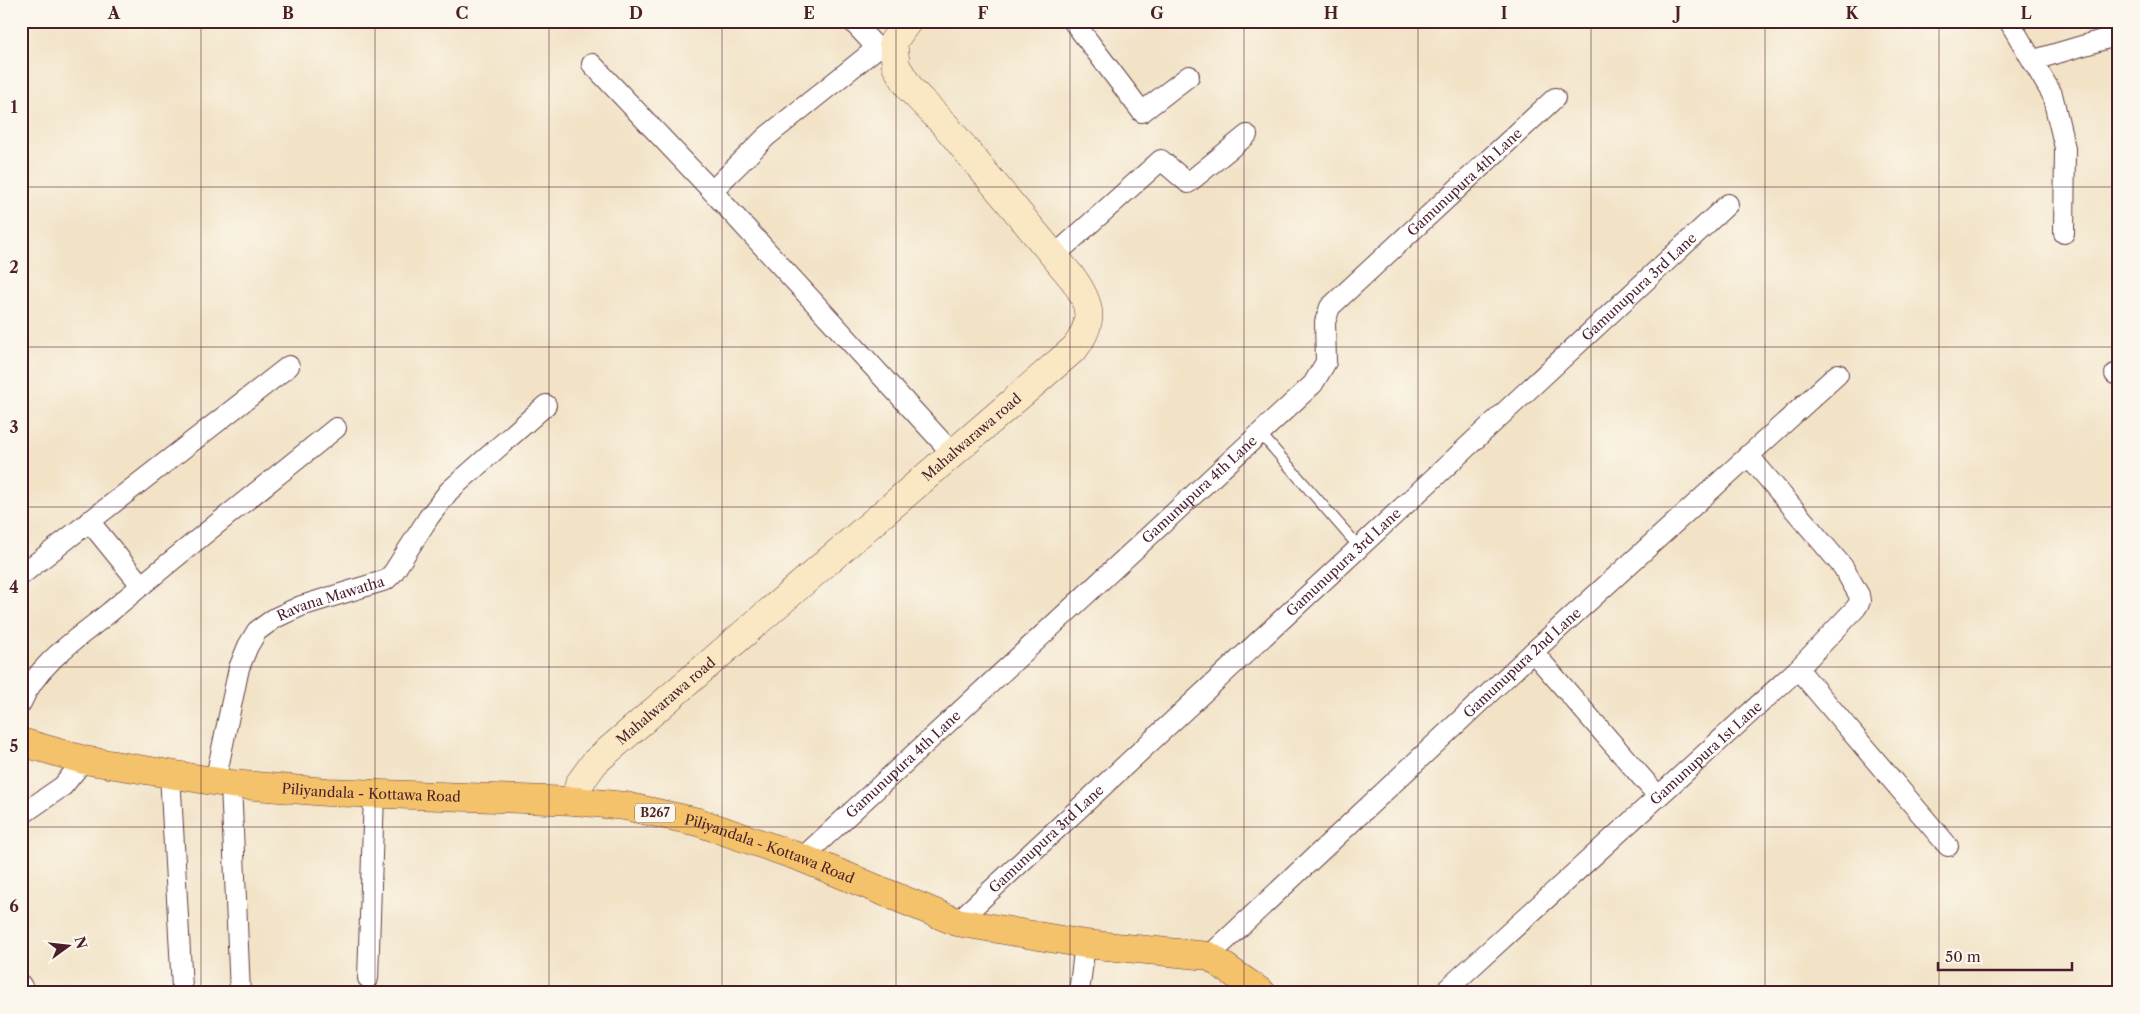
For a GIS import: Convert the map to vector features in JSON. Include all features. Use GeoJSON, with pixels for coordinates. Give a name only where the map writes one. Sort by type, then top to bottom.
{"type":"FeatureCollection","features":[{"type":"Feature","properties":{"kind":"main road","name":"Piliyandala - Kottawa Road"},"geometry":{"type":"LineString","coordinates":[[21,742],[84,760],[223,783],[374,794],[575,800],[625,806],[698,822],[802,858],[957,922],[1085,944],[1209,956],[1262,993]]}},
{"type":"Feature","properties":{"kind":"street"},"geometry":{"type":"LineString","coordinates":[[852,21],[885,48]]}},
{"type":"Feature","properties":{"kind":"street"},"geometry":{"type":"LineString","coordinates":[[712,191],[766,137],[885,48],[908,21]]}},
{"type":"Feature","properties":{"kind":"street"},"geometry":{"type":"LineString","coordinates":[[1073,21],[1142,112],[1189,76]]}},
{"type":"Feature","properties":{"kind":"street"},"geometry":{"type":"LineString","coordinates":[[2009,21],[2034,60],[2052,94],[2065,148],[2064,233]]}},
{"type":"Feature","properties":{"kind":"street"},"geometry":{"type":"LineString","coordinates":[[2034,60],[2119,35]]}},
{"type":"Feature","properties":{"kind":"street","name":"Mahalwarawa road"},"geometry":{"type":"LineString","coordinates":[[575,800],[579,784],[595,762],[1075,348],[1085,335],[1089,310],[1085,296],[946,126],[912,90],[885,48]]}},
{"type":"Feature","properties":{"kind":"street"},"geometry":{"type":"LineString","coordinates":[[592,64],[712,191],[953,454]]}},
{"type":"Feature","properties":{"kind":"street","name":"Gamunupura 4th Lane"},"geometry":{"type":"LineString","coordinates":[[802,858],[1314,384],[1326,362],[1325,322],[1330,307],[1555,98]]}},
{"type":"Feature","properties":{"kind":"street"},"geometry":{"type":"LineString","coordinates":[[1054,256],[1161,160],[1188,183],[1247,134]]}},
{"type":"Feature","properties":{"kind":"street","name":"Gamunupura 3rd Lane"},"geometry":{"type":"LineString","coordinates":[[957,922],[1728,204]]}},
{"type":"Feature","properties":{"kind":"street"},"geometry":{"type":"LineString","coordinates":[[22,574],[289,366]]}},
{"type":"Feature","properties":{"kind":"street","name":"Gamunupura 2nd Lane"},"geometry":{"type":"LineString","coordinates":[[1209,956],[1533,652],[1838,374]]}},
{"type":"Feature","properties":{"kind":"street","name":"Ravana Mawatha"},"geometry":{"type":"LineString","coordinates":[[240,993],[223,783],[239,668],[248,646],[257,631],[274,618],[301,606],[386,580],[393,573],[429,517],[449,492],[546,405]]}},
{"type":"Feature","properties":{"kind":"street"},"geometry":{"type":"LineString","coordinates":[[21,703],[28,686],[43,668],[141,585],[336,428]]}},
{"type":"Feature","properties":{"kind":"street","name":"Gamunupura 1st Lane"},"geometry":{"type":"LineString","coordinates":[[1443,993],[1798,669],[1856,608],[1860,600],[1859,595],[1842,567],[1748,455]]}},
{"type":"Feature","properties":{"kind":"street"},"geometry":{"type":"LineString","coordinates":[[89,521],[141,585]]}},
{"type":"Feature","properties":{"kind":"street"},"geometry":{"type":"LineString","coordinates":[[1533,652],[1658,796]]}},
{"type":"Feature","properties":{"kind":"street"},"geometry":{"type":"LineString","coordinates":[[1798,669],[1948,846]]}},
{"type":"Feature","properties":{"kind":"street"},"geometry":{"type":"LineString","coordinates":[[21,815],[63,786],[84,760]]}},
{"type":"Feature","properties":{"kind":"street"},"geometry":{"type":"LineString","coordinates":[[170,774],[182,988]]}},
{"type":"Feature","properties":{"kind":"street"},"geometry":{"type":"LineString","coordinates":[[368,978],[374,794]]}},
{"type":"Feature","properties":{"kind":"street"},"geometry":{"type":"LineString","coordinates":[[1079,993],[1085,944]]}},
{"type":"Feature","properties":{"kind":"street"},"geometry":{"type":"LineString","coordinates":[[21,985],[24,993]]}},
{"type":"Feature","properties":{"kind":"lane"},"geometry":{"type":"LineString","coordinates":[[1260,433],[1360,547]]}}]}
